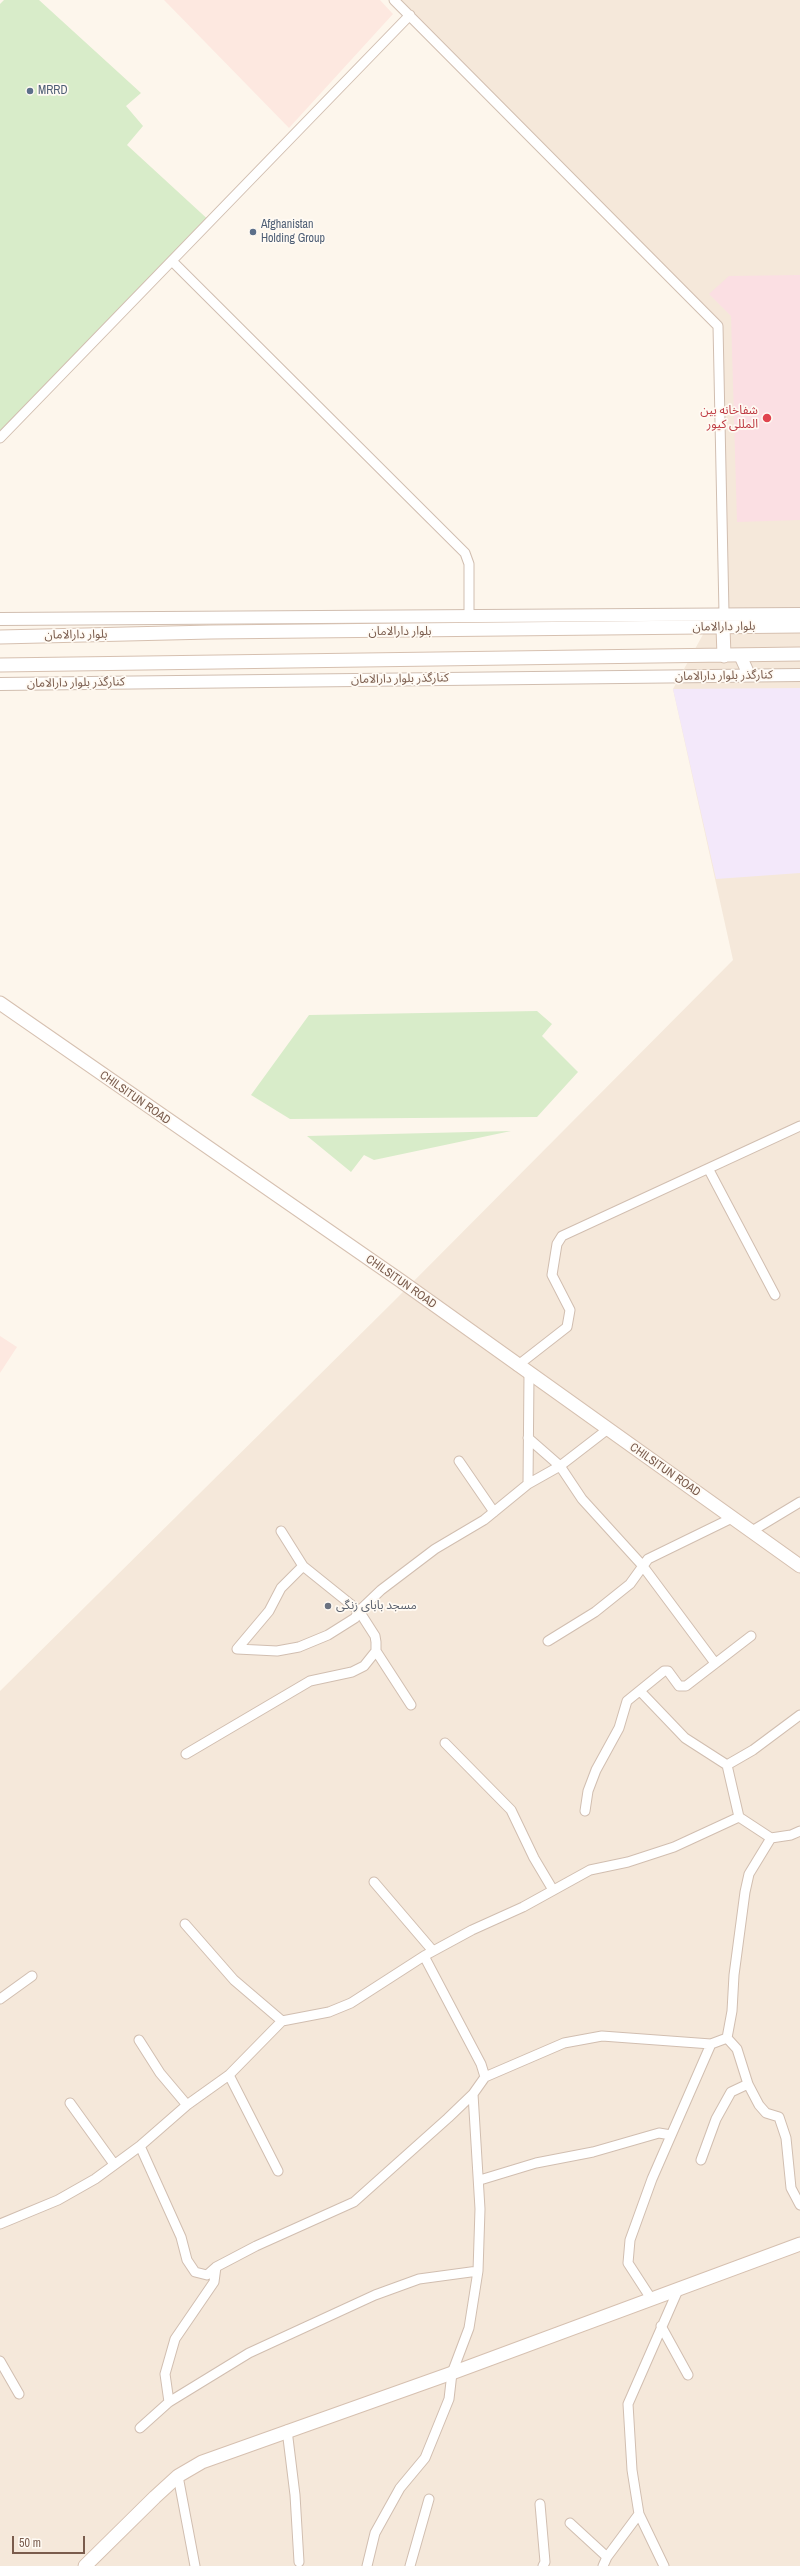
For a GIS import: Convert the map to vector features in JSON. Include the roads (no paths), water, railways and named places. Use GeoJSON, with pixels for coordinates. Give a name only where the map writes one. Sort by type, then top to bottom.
{"type":"FeatureCollection","features":[{"type":"Feature","properties":{"kind":"main road","name":"بلوار دارالامان"},"geometry":{"type":"LineString","coordinates":[[0,637],[203,632],[800,626]]}},
{"type":"Feature","properties":{"kind":"main road"},"geometry":{"type":"LineString","coordinates":[[723,627],[724,656]]}},
{"type":"Feature","properties":{"kind":"main road"},"geometry":{"type":"LineString","coordinates":[[0,665],[800,654]]}},
{"type":"Feature","properties":{"kind":"main road","name":"CHILSITUN ROAD"},"geometry":{"type":"LineString","coordinates":[[0,1003],[401,1281],[529,1374],[800,1566]]}},
{"type":"Feature","properties":{"kind":"main road"},"geometry":{"type":"LineString","coordinates":[[85,2566],[178,2476],[225,2452],[452,2373],[800,2244]]}},
{"type":"Feature","properties":{"kind":"street"},"geometry":{"type":"LineString","coordinates":[[394,0],[718,326],[724,613]]}},
{"type":"Feature","properties":{"kind":"street"},"geometry":{"type":"LineString","coordinates":[[0,438],[410,16]]}},
{"type":"Feature","properties":{"kind":"street"},"geometry":{"type":"LineString","coordinates":[[172,261],[465,553],[469,564],[469,615]]}},
{"type":"Feature","properties":{"kind":"street"},"geometry":{"type":"LineString","coordinates":[[0,619],[724,613],[800,614]]}},
{"type":"Feature","properties":{"kind":"street"},"geometry":{"type":"LineString","coordinates":[[740,655],[749,675]]}},
{"type":"Feature","properties":{"kind":"street","name":"کنارگذر بلوار دارالامان"},"geometry":{"type":"LineString","coordinates":[[0,684],[800,675]]}},
{"type":"Feature","properties":{"kind":"street"},"geometry":{"type":"LineString","coordinates":[[518,1366],[567,1328],[570,1310],[552,1275],[557,1244],[562,1236],[709,1170],[800,1126]]}},
{"type":"Feature","properties":{"kind":"street"},"geometry":{"type":"LineString","coordinates":[[709,1170],[775,1295]]}},
{"type":"Feature","properties":{"kind":"street"},"geometry":{"type":"LineString","coordinates":[[528,1484],[529,1374]]}},
{"type":"Feature","properties":{"kind":"street"},"geometry":{"type":"LineString","coordinates":[[304,1566],[281,1588],[269,1611],[237,1649],[277,1651],[299,1647],[328,1635],[355,1618],[359,1611],[381,1590],[435,1549],[494,1512],[528,1484],[560,1466],[608,1429]]}},
{"type":"Feature","properties":{"kind":"street"},"geometry":{"type":"LineString","coordinates":[[528,1438],[560,1466],[582,1499],[642,1565],[715,1663]]}},
{"type":"Feature","properties":{"kind":"street"},"geometry":{"type":"LineString","coordinates":[[459,1461],[494,1512]]}},
{"type":"Feature","properties":{"kind":"street"},"geometry":{"type":"LineString","coordinates":[[752,1531],[800,1502]]}},
{"type":"Feature","properties":{"kind":"street"},"geometry":{"type":"LineString","coordinates":[[548,1641],[595,1612],[630,1584],[642,1565],[648,1559],[732,1518]]}},
{"type":"Feature","properties":{"kind":"street"},"geometry":{"type":"LineString","coordinates":[[282,1531],[304,1566],[359,1611],[375,1636],[376,1651],[411,1705]]}},
{"type":"Feature","properties":{"kind":"street"},"geometry":{"type":"LineString","coordinates":[[585,1811],[588,1791],[596,1770],[619,1728],[624,1705],[664,1671],[668,1671],[679,1686],[686,1686],[751,1636]]}},
{"type":"Feature","properties":{"kind":"street"},"geometry":{"type":"LineString","coordinates":[[186,1754],[310,1681],[352,1672],[364,1666],[376,1651]]}},
{"type":"Feature","properties":{"kind":"street"},"geometry":{"type":"LineString","coordinates":[[640,1691],[685,1738],[726,1765],[739,1817],[771,1838],[791,1835],[800,1831]]}},
{"type":"Feature","properties":{"kind":"street"},"geometry":{"type":"LineString","coordinates":[[726,1765],[753,1750],[800,1715]]}},
{"type":"Feature","properties":{"kind":"street"},"geometry":{"type":"LineString","coordinates":[[445,1743],[511,1810],[534,1858],[553,1890]]}},
{"type":"Feature","properties":{"kind":"street"},"geometry":{"type":"LineString","coordinates":[[0,2224],[58,2200],[140,2146],[187,2105],[229,2075],[282,2021],[329,2012],[344,2006],[433,1951],[590,1870],[628,1862],[674,1847],[739,1817]]}},
{"type":"Feature","properties":{"kind":"street"},"geometry":{"type":"LineString","coordinates":[[771,1838],[749,1874],[745,1892],[734,1974],[732,2011],[727,2038],[736,2049],[748,2084],[759,2106],[766,2113],[779,2117],[786,2138],[791,2188],[800,2205]]}},
{"type":"Feature","properties":{"kind":"street"},"geometry":{"type":"LineString","coordinates":[[374,1882],[433,1951]]}},
{"type":"Feature","properties":{"kind":"street"},"geometry":{"type":"LineString","coordinates":[[185,1924],[234,1980],[282,2021]]}},
{"type":"Feature","properties":{"kind":"street"},"geometry":{"type":"LineString","coordinates":[[424,1956],[481,2064],[485,2077]]}},
{"type":"Feature","properties":{"kind":"street"},"geometry":{"type":"LineString","coordinates":[[0,1999],[32,1976]]}},
{"type":"Feature","properties":{"kind":"street"},"geometry":{"type":"LineString","coordinates":[[140,2146],[181,2237],[188,2260],[195,2272],[207,2275],[216,2267],[354,2202],[473,2094],[485,2077],[564,2043],[602,2036],[711,2044],[727,2038]]}},
{"type":"Feature","properties":{"kind":"street"},"geometry":{"type":"LineString","coordinates":[[139,2040],[160,2073],[187,2105]]}},
{"type":"Feature","properties":{"kind":"street"},"geometry":{"type":"LineString","coordinates":[[652,2300],[628,2263],[628,2253],[641,2206],[711,2044]]}},
{"type":"Feature","properties":{"kind":"street"},"geometry":{"type":"LineString","coordinates":[[229,2075],[278,2171]]}},
{"type":"Feature","properties":{"kind":"street"},"geometry":{"type":"LineString","coordinates":[[701,2160],[716,2119],[731,2092],[748,2084]]}},
{"type":"Feature","properties":{"kind":"street"},"geometry":{"type":"LineString","coordinates":[[367,2566],[375,2533],[400,2488],[425,2458],[449,2399],[452,2373],[469,2328],[478,2271],[480,2180],[473,2094]]}},
{"type":"Feature","properties":{"kind":"street"},"geometry":{"type":"LineString","coordinates":[[70,2103],[114,2164]]}},
{"type":"Feature","properties":{"kind":"street"},"geometry":{"type":"LineString","coordinates":[[480,2180],[536,2163],[593,2152],[659,2133],[671,2135]]}},
{"type":"Feature","properties":{"kind":"street"},"geometry":{"type":"LineString","coordinates":[[169,2402],[165,2374],[176,2340],[214,2282],[216,2267]]}},
{"type":"Feature","properties":{"kind":"street"},"geometry":{"type":"LineString","coordinates":[[140,2428],[169,2402],[249,2353],[375,2295],[419,2279],[478,2271]]}},
{"type":"Feature","properties":{"kind":"street"},"geometry":{"type":"LineString","coordinates":[[664,2566],[639,2514],[632,2470],[628,2404],[678,2290]]}},
{"type":"Feature","properties":{"kind":"street"},"geometry":{"type":"LineString","coordinates":[[661,2326],[688,2375]]}},
{"type":"Feature","properties":{"kind":"street"},"geometry":{"type":"LineString","coordinates":[[0,2361],[19,2394]]}},
{"type":"Feature","properties":{"kind":"street"},"geometry":{"type":"LineString","coordinates":[[287,2430],[295,2495],[299,2562]]}},
{"type":"Feature","properties":{"kind":"street"},"geometry":{"type":"LineString","coordinates":[[178,2476],[195,2566]]}},
{"type":"Feature","properties":{"kind":"street"},"geometry":{"type":"LineString","coordinates":[[410,2566],[429,2499]]}},
{"type":"Feature","properties":{"kind":"street"},"geometry":{"type":"LineString","coordinates":[[540,2504],[546,2565]]}},
{"type":"Feature","properties":{"kind":"street"},"geometry":{"type":"LineString","coordinates":[[570,2523],[605,2562],[639,2514]]}},
{"type":"Feature","properties":{"kind":"place","name":"MRRD"},"geometry":{"type":"Point","coordinates":[30,91]}},
{"type":"Feature","properties":{"kind":"place","name":"Afghanistan Holding Group"},"geometry":{"type":"Point","coordinates":[253,232]}},
{"type":"Feature","properties":{"kind":"place","name":"شفاخانه بین المللی کیور"},"geometry":{"type":"Point","coordinates":[767,418]}},
{"type":"Feature","properties":{"kind":"place","name":"مسجد بابای زنگی"},"geometry":{"type":"Point","coordinates":[328,1606]}}]}
